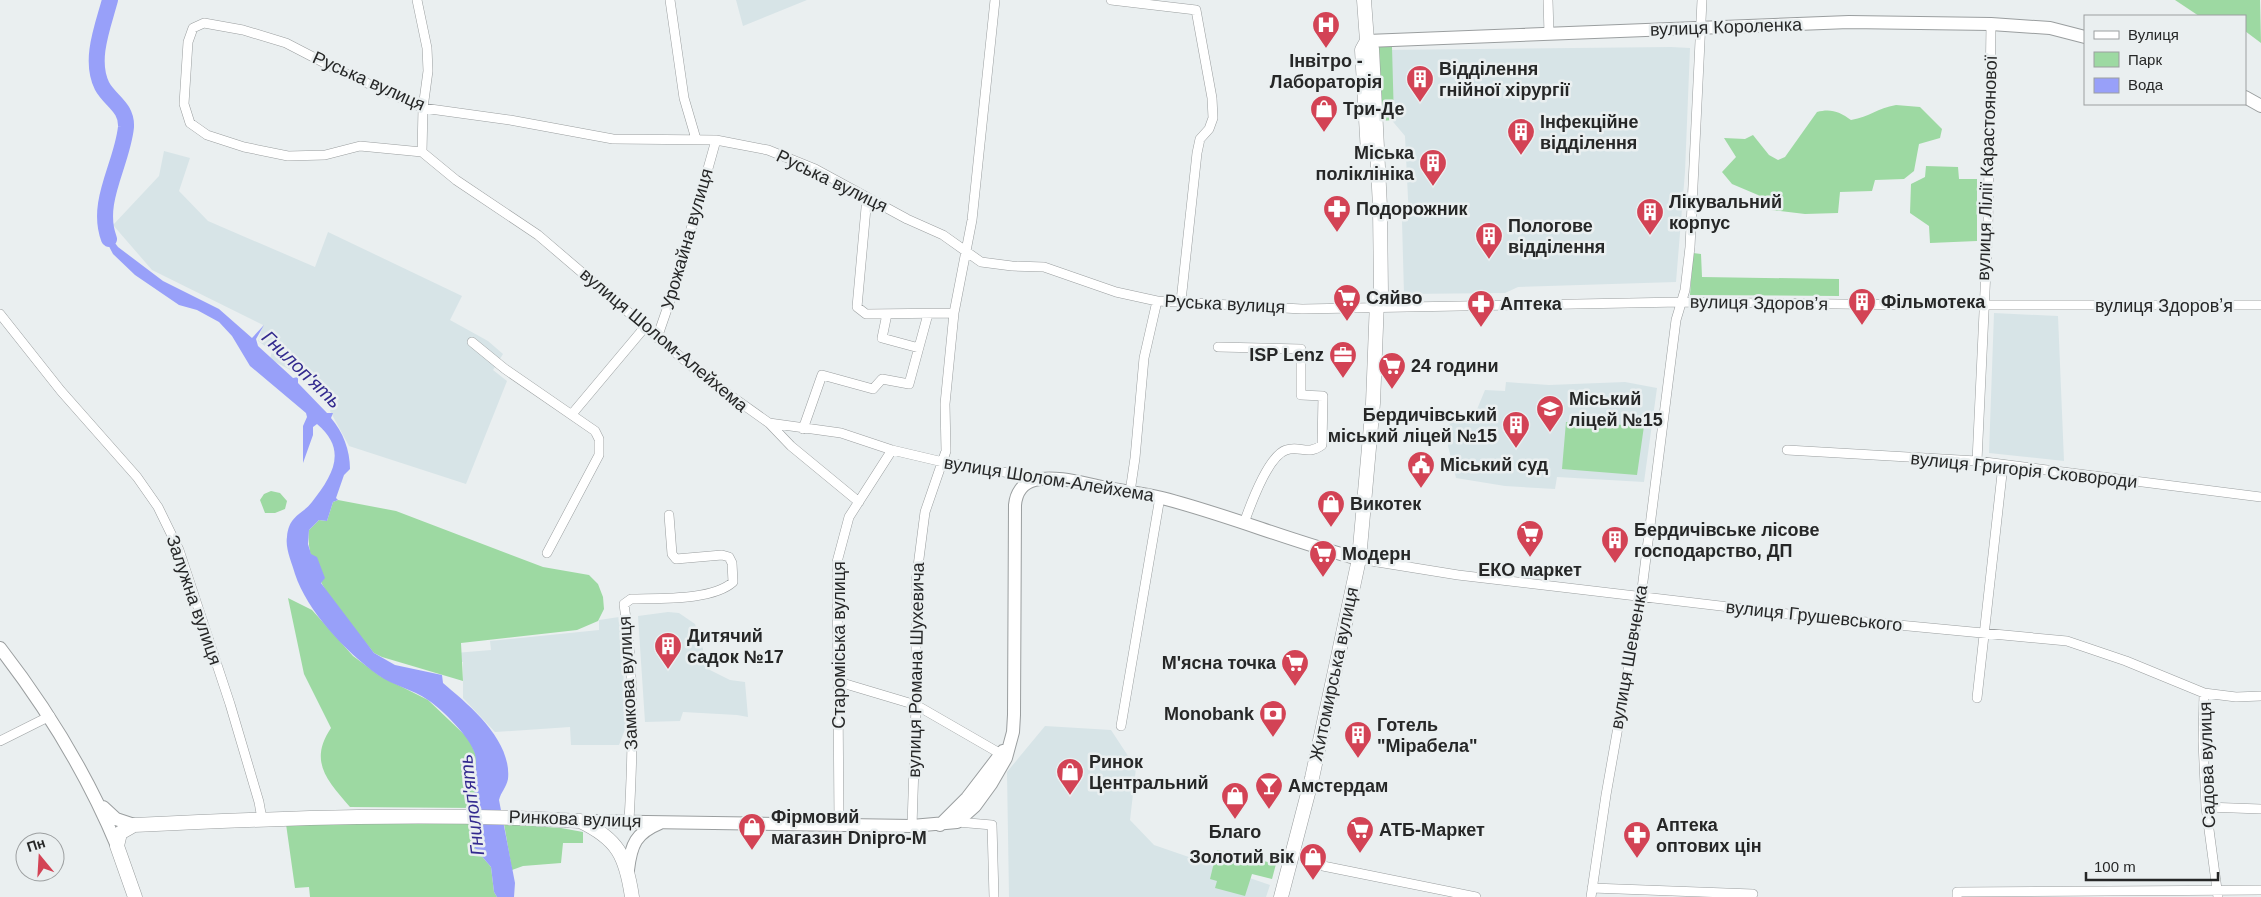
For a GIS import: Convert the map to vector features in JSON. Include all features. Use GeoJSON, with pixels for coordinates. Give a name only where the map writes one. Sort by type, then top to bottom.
{"type":"FeatureCollection","features":[{"type":"Feature","properties":{"kind":"main road","name":"Житомирська вулиця"},"geometry":{"type":"LineString","coordinates":[[1281,897],[1312,778],[1359,558],[1371,430],[1377,304],[1381,294],[1379,198],[1372,49],[1367,41],[1364,0]]}},
{"type":"Feature","properties":{"kind":"main road","name":"вулиця Короленка"},"geometry":{"type":"LineString","coordinates":[[1367,41],[1849,22],[1991,24],[2050,28],[2084,37]]}},
{"type":"Feature","properties":{"kind":"main road"},"geometry":{"type":"LineString","coordinates":[[2246,98],[2261,106]]}},
{"type":"Feature","properties":{"kind":"main road"},"geometry":{"type":"LineString","coordinates":[[957,822],[975,806],[991,784],[1006,758],[1014,715],[1014,505],[1018,494],[1027,483],[1044,479]]}},
{"type":"Feature","properties":{"kind":"main road","name":"вулиця Шолом-Алейхема"},"geometry":{"type":"LineString","coordinates":[[1044,479],[1160,497],[1291,540],[1359,558]]}},
{"type":"Feature","properties":{"kind":"main road"},"geometry":{"type":"LineString","coordinates":[[0,648],[50,716],[96,798],[118,846],[135,897]]}},
{"type":"Feature","properties":{"kind":"main road"},"geometry":{"type":"LineString","coordinates":[[940,825],[967,798],[1010,741]]}},
{"type":"Feature","properties":{"kind":"main road"},"geometry":{"type":"LineString","coordinates":[[96,798],[116,819],[134,825]]}},
{"type":"Feature","properties":{"kind":"main road","name":"Ринкова вулиця"},"geometry":{"type":"LineString","coordinates":[[134,825],[262,819],[465,817],[517,817],[580,821],[912,826],[957,822]]}},
{"type":"Feature","properties":{"kind":"main road"},"geometry":{"type":"LineString","coordinates":[[580,821],[594,828],[612,842],[628,870]]}},
{"type":"Feature","properties":{"kind":"main road"},"geometry":{"type":"LineString","coordinates":[[632,897],[628,870],[632,850],[639,835],[663,822]]}},
{"type":"Feature","properties":{"kind":"main road"},"geometry":{"type":"LineString","coordinates":[[118,846],[120,833],[134,825]]}},
{"type":"Feature","properties":{"kind":"street"},"geometry":{"type":"LineString","coordinates":[[417,0],[427,48],[428,71],[423,108],[422,152]]}},
{"type":"Feature","properties":{"kind":"street"},"geometry":{"type":"LineString","coordinates":[[670,0],[684,98],[696,139]]}},
{"type":"Feature","properties":{"kind":"street","name":"вулиця Романа Шухевича"},"geometry":{"type":"LineString","coordinates":[[912,826],[916,705],[916,582],[926,512],[934,480],[946,450],[945,404],[954,313],[974,197],[995,0]]}},
{"type":"Feature","properties":{"kind":"street"},"geometry":{"type":"LineString","coordinates":[[1111,0],[1196,10],[1212,98],[1212,118],[1208,129],[1200,139],[1197,153],[1181,301]]}},
{"type":"Feature","properties":{"kind":"street"},"geometry":{"type":"LineString","coordinates":[[1548,0],[1549,34]]}},
{"type":"Feature","properties":{"kind":"street","name":"вулиця Шевченка"},"geometry":{"type":"LineString","coordinates":[[1592,892],[1609,776],[1640,597],[1676,320],[1686,290],[1690,247],[1702,0]]}},
{"type":"Feature","properties":{"kind":"street","name":"Руська вулиця"},"geometry":{"type":"LineString","coordinates":[[422,152],[360,146],[325,155],[288,156],[244,147],[206,135],[190,124],[185,114],[183,88],[188,42],[193,28],[204,23],[243,30],[286,43],[342,72],[423,108],[510,120],[613,138],[716,140],[768,150],[815,169],[907,219],[943,235],[981,262],[1012,266],[1044,267],[1116,292],[1157,301],[1302,309],[1377,304]]}},
{"type":"Feature","properties":{"kind":"street","name":"вулиця Лілії Карастоянової"},"geometry":{"type":"LineString","coordinates":[[1977,462],[1988,227],[1991,24]]}},
{"type":"Feature","properties":{"kind":"street","name":"Урожайна вулиця"},"geometry":{"type":"LineString","coordinates":[[657,338],[675,286],[716,140]]}},
{"type":"Feature","properties":{"kind":"street","name":"вулиця Шолом-Алейхема"},"geometry":{"type":"LineString","coordinates":[[422,152],[456,180],[538,235],[657,338],[750,411],[769,423],[841,433],[892,450],[942,462],[1044,479]]}},
{"type":"Feature","properties":{"kind":"street"},"geometry":{"type":"LineString","coordinates":[[867,197],[857,307],[866,314],[954,313]]}},
{"type":"Feature","properties":{"kind":"street"},"geometry":{"type":"LineString","coordinates":[[1130,492],[1144,358],[1157,301]]}},
{"type":"Feature","properties":{"kind":"street","name":"вулиця Здоровʼя"},"geometry":{"type":"LineString","coordinates":[[1377,304],[1682,302],[1983,306],[2261,305]]}},
{"type":"Feature","properties":{"kind":"street","name":"Залужна вулиця"},"geometry":{"type":"LineString","coordinates":[[0,314],[61,391],[137,477],[158,506],[179,550],[230,704],[259,802],[262,819]]}},
{"type":"Feature","properties":{"kind":"street"},"geometry":{"type":"LineString","coordinates":[[887,314],[882,338],[919,348]]}},
{"type":"Feature","properties":{"kind":"street"},"geometry":{"type":"LineString","coordinates":[[802,429],[822,375],[873,388],[882,379],[909,384],[928,314]]}},
{"type":"Feature","properties":{"kind":"street"},"geometry":{"type":"LineString","coordinates":[[572,414],[645,327]]}},
{"type":"Feature","properties":{"kind":"street"},"geometry":{"type":"LineString","coordinates":[[472,342],[505,369],[595,431],[601,447],[599,455],[547,553]]}},
{"type":"Feature","properties":{"kind":"street"},"geometry":{"type":"LineString","coordinates":[[1218,347],[1301,349],[1301,394],[1323,396],[1322,445],[1314,451],[1286,450],[1275,458],[1256,493],[1244,523]]}},
{"type":"Feature","properties":{"kind":"street"},"geometry":{"type":"LineString","coordinates":[[769,423],[791,446],[859,502]]}},
{"type":"Feature","properties":{"kind":"street","name":"Староміська вулиця"},"geometry":{"type":"LineString","coordinates":[[839,824],[840,682],[837,562],[849,517],[892,450]]}},
{"type":"Feature","properties":{"kind":"street","name":"вулиця Григорія Сковороди"},"geometry":{"type":"LineString","coordinates":[[1787,450],[1977,462],[2261,498]]}},
{"type":"Feature","properties":{"kind":"street"},"geometry":{"type":"LineString","coordinates":[[1977,698],[2003,465]]}},
{"type":"Feature","properties":{"kind":"street"},"geometry":{"type":"LineString","coordinates":[[1121,726],[1160,497]]}},
{"type":"Feature","properties":{"kind":"street","name":"Замкова вулиця"},"geometry":{"type":"LineString","coordinates":[[629,821],[632,728],[628,628],[624,604],[631,599],[686,597],[721,590],[733,582],[732,564],[729,557],[722,555],[676,559],[672,554],[669,515]]}},
{"type":"Feature","properties":{"kind":"street","name":"вулиця Грушевського"},"geometry":{"type":"LineString","coordinates":[[1359,558],[1458,574],[1640,597],[1814,617],[2067,641],[2126,661],[2204,692],[2236,697],[2258,694]]}},
{"type":"Feature","properties":{"kind":"street"},"geometry":{"type":"LineString","coordinates":[[840,682],[916,705],[1000,754]]}},
{"type":"Feature","properties":{"kind":"street","name":"Садова вулиця"},"geometry":{"type":"LineString","coordinates":[[2204,692],[2203,742],[2206,807],[2218,894]]}},
{"type":"Feature","properties":{"kind":"street"},"geometry":{"type":"LineString","coordinates":[[0,741],[50,716]]}},
{"type":"Feature","properties":{"kind":"street"},"geometry":{"type":"LineString","coordinates":[[2206,807],[2261,809]]}},
{"type":"Feature","properties":{"kind":"street"},"geometry":{"type":"LineString","coordinates":[[957,822],[992,825],[994,897]]}},
{"type":"Feature","properties":{"kind":"street"},"geometry":{"type":"LineString","coordinates":[[1322,866],[1476,897]]}},
{"type":"Feature","properties":{"kind":"street"},"geometry":{"type":"LineString","coordinates":[[1957,894],[2218,894],[2261,890]]}},
{"type":"Feature","properties":{"kind":"street"},"geometry":{"type":"LineString","coordinates":[[1592,892],[1753,894]]}},
{"type":"Feature","properties":{"kind":"shaded area"},"geometry":{"type":"Polygon","coordinates":[[[736,0],[807,0],[743,26],[736,0]]]}},
{"type":"Feature","properties":{"kind":"shaded area"},"geometry":{"type":"Polygon","coordinates":[[[1690,48],[1685,172],[1676,282],[1518,287],[1505,293],[1404,294],[1402,221],[1409,219],[1405,136],[1389,117],[1383,50],[1690,48]]]}},
{"type":"Feature","properties":{"kind":"shaded area"},"geometry":{"type":"Polygon","coordinates":[[[164,151],[190,158],[179,191],[208,221],[315,267],[328,232],[462,296],[450,320],[488,341],[503,354],[493,370],[507,381],[466,484],[349,446],[330,411],[338,396],[270,359],[272,351],[258,341],[263,325],[152,270],[113,225],[159,176],[164,151]]]}},
{"type":"Feature","properties":{"kind":"shaded area"},"geometry":{"type":"Polygon","coordinates":[[[1994,313],[2058,316],[2064,461],[1989,453],[1994,313]]]}},
{"type":"Feature","properties":{"kind":"shaded area","name":"Міський ліцей №15"},"geometry":{"type":"Polygon","coordinates":[[[1506,382],[1549,385],[1625,382],[1657,388],[1644,482],[1557,477],[1555,489],[1505,486],[1456,478],[1448,446],[1450,420],[1473,419],[1485,390],[1505,391],[1506,382]]]}},
{"type":"Feature","properties":{"kind":"shaded area"},"geometry":{"type":"Polygon","coordinates":[[[668,612],[679,613],[695,624],[703,649],[702,662],[706,668],[730,680],[745,682],[748,717],[683,712],[680,721],[645,722],[638,616],[668,612]]]}},
{"type":"Feature","properties":{"kind":"shaded area"},"geometry":{"type":"Polygon","coordinates":[[[619,617],[627,724],[619,745],[571,745],[570,727],[495,732],[463,698],[463,662],[456,662],[455,653],[491,650],[490,641],[599,630],[599,620],[619,617]]]}},
{"type":"Feature","properties":{"kind":"shaded area","name":"Ринок Центральний"},"geometry":{"type":"Polygon","coordinates":[[[1045,726],[1111,730],[1136,768],[1130,820],[1154,845],[1270,885],[1266,897],[1009,897],[1007,772],[1045,726]]]}},
{"type":"Feature","properties":{"kind":"green space"},"geometry":{"type":"Polygon","coordinates":[[[2175,0],[2260,0],[2261,43],[2246,32],[2246,15],[2198,15],[2175,0]]]}},
{"type":"Feature","properties":{"kind":"green space"},"geometry":{"type":"Polygon","coordinates":[[[1375,47],[1392,47],[1394,120],[1379,121],[1375,47]]]}},
{"type":"Feature","properties":{"kind":"green space"},"geometry":{"type":"Polygon","coordinates":[[[1896,105],[1920,107],[1942,129],[1940,138],[1919,144],[1914,171],[1904,179],[1875,180],[1872,191],[1840,192],[1838,213],[1805,214],[1771,210],[1758,195],[1732,184],[1722,172],[1736,157],[1724,138],[1745,139],[1753,135],[1769,155],[1778,160],[1785,157],[1817,112],[1827,110],[1843,115],[1851,120],[1896,105]]]}},
{"type":"Feature","properties":{"kind":"green space"},"geometry":{"type":"Polygon","coordinates":[[[1926,166],[1958,167],[1959,179],[1977,179],[1977,241],[1930,243],[1929,226],[1910,213],[1911,184],[1925,177],[1926,166]]]}},
{"type":"Feature","properties":{"kind":"green space"},"geometry":{"type":"Polygon","coordinates":[[[1693,253],[1701,254],[1702,277],[1839,279],[1839,296],[1690,295],[1693,253]]]}},
{"type":"Feature","properties":{"kind":"green space"},"geometry":{"type":"Polygon","coordinates":[[[1566,422],[1644,426],[1637,475],[1562,469],[1566,422]]]}},
{"type":"Feature","properties":{"kind":"green space"},"geometry":{"type":"Polygon","coordinates":[[[271,491],[280,493],[287,501],[285,509],[275,513],[265,513],[260,500],[264,494],[271,491]]]}},
{"type":"Feature","properties":{"kind":"green space"},"geometry":{"type":"Polygon","coordinates":[[[338,500],[396,511],[543,567],[589,575],[598,584],[603,597],[604,609],[598,621],[577,630],[461,643],[463,681],[382,657],[374,653],[340,612],[320,581],[313,564],[309,547],[309,530],[319,520],[327,521],[333,502],[338,500]]]}},
{"type":"Feature","properties":{"kind":"green space"},"geometry":{"type":"Polygon","coordinates":[[[288,598],[312,610],[353,656],[380,676],[428,700],[469,739],[476,755],[474,786],[478,808],[350,807],[328,780],[321,761],[324,740],[331,728],[304,674],[288,598]]]}},
{"type":"Feature","properties":{"kind":"green space"},"geometry":{"type":"Polygon","coordinates":[[[286,824],[480,824],[474,847],[491,867],[494,892],[497,897],[310,897],[309,887],[295,888],[286,824]]]}},
{"type":"Feature","properties":{"kind":"green space"},"geometry":{"type":"Polygon","coordinates":[[[504,824],[561,828],[583,832],[583,843],[563,843],[561,863],[523,866],[512,870],[504,824]]]}},
{"type":"Feature","properties":{"kind":"green space"},"geometry":{"type":"Polygon","coordinates":[[[1217,850],[1276,864],[1272,879],[1252,874],[1245,896],[1215,888],[1217,881],[1210,879],[1217,850]]]}},
{"type":"Feature","properties":{"kind":"water"},"geometry":{"type":"Polygon","coordinates":[[[104,217],[112,239],[118,247],[163,281],[219,309],[252,338],[264,325],[256,339],[258,346],[293,378],[298,377],[298,383],[327,413],[333,413],[331,418],[345,442],[349,455],[350,469],[344,475],[336,498],[338,500],[333,502],[327,521],[319,520],[309,530],[308,544],[311,554],[317,557],[325,578],[321,583],[374,653],[395,665],[442,675],[443,683],[476,713],[496,737],[507,765],[508,779],[499,800],[515,883],[514,897],[497,897],[494,892],[491,867],[474,847],[478,823],[474,787],[476,758],[468,740],[455,724],[434,704],[416,693],[384,679],[353,655],[318,616],[295,574],[287,546],[288,530],[296,516],[320,492],[331,472],[335,453],[327,434],[317,424],[313,427],[313,435],[303,463],[303,426],[307,417],[306,413],[250,366],[232,336],[219,322],[197,310],[179,305],[135,275],[113,254],[103,235],[104,217]]]}},
{"type":"Feature","properties":{"kind":"waterway","name":"Гнилоп'ять"},"geometry":{"type":"LineString","coordinates":[[109,239],[105,211],[107,197],[124,141],[126,127],[124,114],[105,91],[98,76],[97,54],[110,0]]}},
{"type":"Feature","properties":{"kind":"place","name":"Інвітро - Лабораторія"},"geometry":{"type":"Point","coordinates":[1326,49]}},
{"type":"Feature","properties":{"kind":"place","name":"Відділення гнійної хірургії"},"geometry":{"type":"Point","coordinates":[1420,103]}},
{"type":"Feature","properties":{"kind":"place","name":"Три-Де"},"geometry":{"type":"Point","coordinates":[1324,133]}},
{"type":"Feature","properties":{"kind":"place","name":"Інфекційне відділення"},"geometry":{"type":"Point","coordinates":[1521,156]}},
{"type":"Feature","properties":{"kind":"place","name":"Міська поліклініка"},"geometry":{"type":"Point","coordinates":[1433,187]}},
{"type":"Feature","properties":{"kind":"place","name":"Подорожник"},"geometry":{"type":"Point","coordinates":[1337,233]}},
{"type":"Feature","properties":{"kind":"place","name":"Лікувальний корпус"},"geometry":{"type":"Point","coordinates":[1650,236]}},
{"type":"Feature","properties":{"kind":"place","name":"Пологове відділення"},"geometry":{"type":"Point","coordinates":[1489,260]}},
{"type":"Feature","properties":{"kind":"place","name":"Сяйво"},"geometry":{"type":"Point","coordinates":[1347,322]}},
{"type":"Feature","properties":{"kind":"place","name":"Фільмотека"},"geometry":{"type":"Point","coordinates":[1862,326]}},
{"type":"Feature","properties":{"kind":"place","name":"Аптека"},"geometry":{"type":"Point","coordinates":[1481,328]}},
{"type":"Feature","properties":{"kind":"place","name":"ISP Lenz"},"geometry":{"type":"Point","coordinates":[1343,379]}},
{"type":"Feature","properties":{"kind":"place","name":"24 години"},"geometry":{"type":"Point","coordinates":[1392,390]}},
{"type":"Feature","properties":{"kind":"place","name":"Міський ліцей №15"},"geometry":{"type":"Point","coordinates":[1550,433]}},
{"type":"Feature","properties":{"kind":"place","name":"Бердичівський міський ліцей №15"},"geometry":{"type":"Point","coordinates":[1516,449]}},
{"type":"Feature","properties":{"kind":"place","name":"Міський суд"},"geometry":{"type":"Point","coordinates":[1421,489]}},
{"type":"Feature","properties":{"kind":"place","name":"Викотек"},"geometry":{"type":"Point","coordinates":[1331,528]}},
{"type":"Feature","properties":{"kind":"place","name":"ЕКО маркет"},"geometry":{"type":"Point","coordinates":[1530,558]}},
{"type":"Feature","properties":{"kind":"place","name":"Бердичівське лісове господарство, ДП"},"geometry":{"type":"Point","coordinates":[1615,564]}},
{"type":"Feature","properties":{"kind":"place","name":"Модерн"},"geometry":{"type":"Point","coordinates":[1323,578]}},
{"type":"Feature","properties":{"kind":"place","name":"Дитячий садок №17"},"geometry":{"type":"Point","coordinates":[668,670]}},
{"type":"Feature","properties":{"kind":"place","name":"М'ясна точка"},"geometry":{"type":"Point","coordinates":[1295,687]}},
{"type":"Feature","properties":{"kind":"place","name":"Monobank"},"geometry":{"type":"Point","coordinates":[1273,738]}},
{"type":"Feature","properties":{"kind":"place","name":"Готель \"Мірабела\""},"geometry":{"type":"Point","coordinates":[1358,759]}},
{"type":"Feature","properties":{"kind":"place","name":"Ринок Центральний"},"geometry":{"type":"Point","coordinates":[1070,796]}},
{"type":"Feature","properties":{"kind":"place","name":"Амстердам"},"geometry":{"type":"Point","coordinates":[1269,810]}},
{"type":"Feature","properties":{"kind":"place","name":"Благо"},"geometry":{"type":"Point","coordinates":[1235,820]}},
{"type":"Feature","properties":{"kind":"place","name":"Фірмовий магазин Dnipro-M"},"geometry":{"type":"Point","coordinates":[752,851]}},
{"type":"Feature","properties":{"kind":"place","name":"АТБ-Маркет"},"geometry":{"type":"Point","coordinates":[1360,854]}},
{"type":"Feature","properties":{"kind":"place","name":"Аптека оптових цін"},"geometry":{"type":"Point","coordinates":[1637,859]}},
{"type":"Feature","properties":{"kind":"place","name":"Золотий вік"},"geometry":{"type":"Point","coordinates":[1313,881]}}]}
